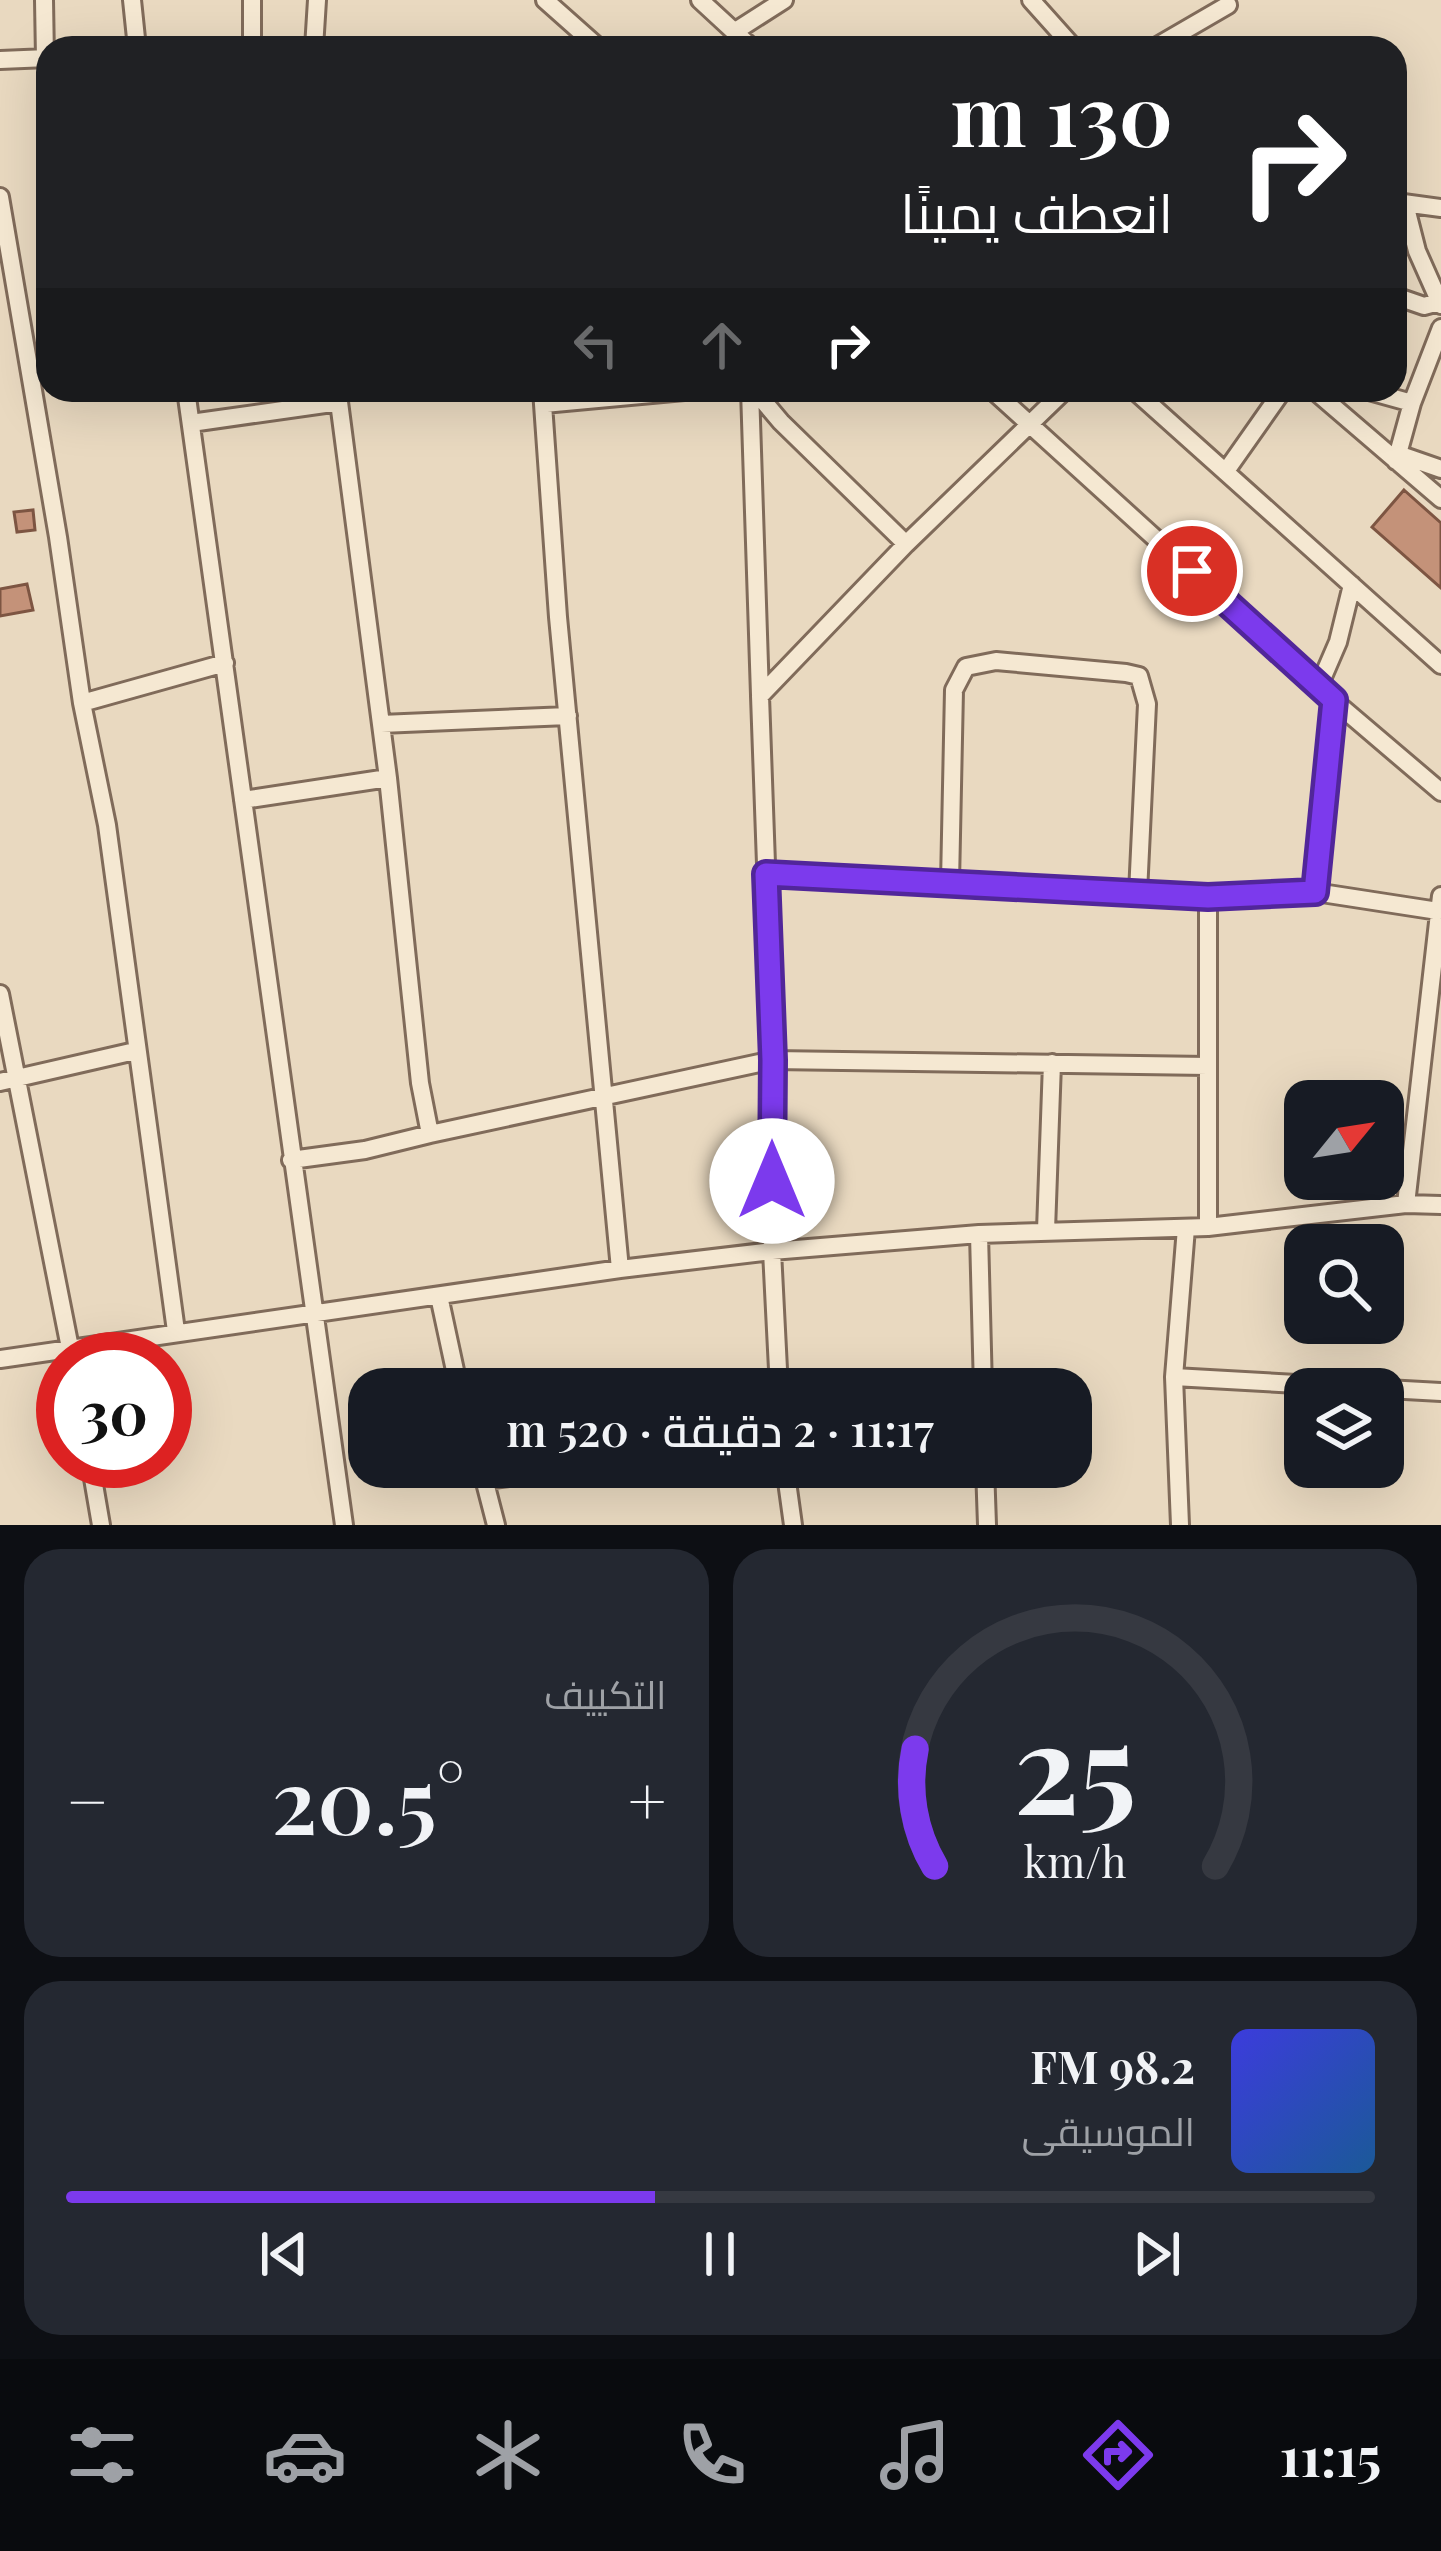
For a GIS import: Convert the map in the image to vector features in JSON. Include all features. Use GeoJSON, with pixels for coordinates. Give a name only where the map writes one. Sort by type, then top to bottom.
{"type":"FeatureCollection","features":[{"type":"Feature","properties":{"kind":"street"},"geometry":{"type":"LineString","coordinates":[[44,0],[46,36]]}},
{"type":"Feature","properties":{"kind":"street"},"geometry":{"type":"LineString","coordinates":[[132,0],[136,36]]}},
{"type":"Feature","properties":{"kind":"street"},"geometry":{"type":"LineString","coordinates":[[252,0],[252,36]]}},
{"type":"Feature","properties":{"kind":"street"},"geometry":{"type":"LineString","coordinates":[[315,36],[317,0]]}},
{"type":"Feature","properties":{"kind":"street"},"geometry":{"type":"LineString","coordinates":[[544,0],[585,36]]}},
{"type":"Feature","properties":{"kind":"street"},"geometry":{"type":"LineString","coordinates":[[700,0],[738,36]]}},
{"type":"Feature","properties":{"kind":"street"},"geometry":{"type":"LineString","coordinates":[[734,32],[784,0]]}},
{"type":"Feature","properties":{"kind":"street"},"geometry":{"type":"LineString","coordinates":[[1031,0],[1063,36]]}},
{"type":"Feature","properties":{"kind":"street"},"geometry":{"type":"LineString","coordinates":[[1175,36],[1228,5]]}},
{"type":"Feature","properties":{"kind":"street"},"geometry":{"type":"LineString","coordinates":[[0,60],[36,58]]}},
{"type":"Feature","properties":{"kind":"street"},"geometry":{"type":"LineString","coordinates":[[1407,204],[1441,208]]}},
{"type":"Feature","properties":{"kind":"street"},"geometry":{"type":"LineString","coordinates":[[1,209],[82,703],[110,844],[176,1331]]}},
{"type":"Feature","properties":{"kind":"street"},"geometry":{"type":"LineString","coordinates":[[1407,223],[1440,303],[1424,306],[1407,300]]}},
{"type":"Feature","properties":{"kind":"street"},"geometry":{"type":"LineString","coordinates":[[1397,457],[1441,328]]}},
{"type":"Feature","properties":{"kind":"street"},"geometry":{"type":"LineString","coordinates":[[188,402],[344,1525]]}},
{"type":"Feature","properties":{"kind":"street"},"geometry":{"type":"LineString","coordinates":[[191,423],[305,402]]}},
{"type":"Feature","properties":{"kind":"street"},"geometry":{"type":"LineString","coordinates":[[339,402],[388,778],[420,1083],[430,1134]]}},
{"type":"Feature","properties":{"kind":"street"},"geometry":{"type":"LineString","coordinates":[[543,402],[620,1269]]}},
{"type":"Feature","properties":{"kind":"street"},"geometry":{"type":"LineString","coordinates":[[752,402],[778,1368]]}},
{"type":"Feature","properties":{"kind":"street"},"geometry":{"type":"LineString","coordinates":[[763,402],[906,544]]}},
{"type":"Feature","properties":{"kind":"street"},"geometry":{"type":"LineString","coordinates":[[1006,402],[1441,792]]}},
{"type":"Feature","properties":{"kind":"street"},"geometry":{"type":"LineString","coordinates":[[760,696],[906,544],[1053,402]]}},
{"type":"Feature","properties":{"kind":"street"},"geometry":{"type":"LineString","coordinates":[[1148,402],[1441,665]]}},
{"type":"Feature","properties":{"kind":"street"},"geometry":{"type":"LineString","coordinates":[[1226,471],[1275,402]]}},
{"type":"Feature","properties":{"kind":"street"},"geometry":{"type":"LineString","coordinates":[[1329,402],[1441,499]]}},
{"type":"Feature","properties":{"kind":"street"},"geometry":{"type":"LineString","coordinates":[[1407,402],[1412,403]]}},
{"type":"Feature","properties":{"kind":"street"},"geometry":{"type":"LineString","coordinates":[[1397,457],[1441,469]]}},
{"type":"Feature","properties":{"kind":"street"},"geometry":{"type":"LineString","coordinates":[[1319,686],[1338,642],[1352,585]]}},
{"type":"Feature","properties":{"kind":"street"},"geometry":{"type":"LineString","coordinates":[[950,883],[954,690],[966,667],[996,661],[1126,673],[1138,676],[1144,685],[1148,704],[1138,893]]}},
{"type":"Feature","properties":{"kind":"street"},"geometry":{"type":"LineString","coordinates":[[82,703],[225,662]]}},
{"type":"Feature","properties":{"kind":"street"},"geometry":{"type":"LineString","coordinates":[[1315,892],[1334,700]]}},
{"type":"Feature","properties":{"kind":"street"},"geometry":{"type":"LineString","coordinates":[[381,724],[568,716]]}},
{"type":"Feature","properties":{"kind":"street"},"geometry":{"type":"LineString","coordinates":[[243,800],[388,778]]}},
{"type":"Feature","properties":{"kind":"street"},"geometry":{"type":"LineString","coordinates":[[766,874],[1208,897],[1315,892],[1440,904],[1434,1012],[1406,1204]]}},
{"type":"Feature","properties":{"kind":"street"},"geometry":{"type":"LineString","coordinates":[[1208,897],[1208,1227]]}},
{"type":"Feature","properties":{"kind":"street"},"geometry":{"type":"LineString","coordinates":[[0,994],[9,1080],[66,1332]]}},
{"type":"Feature","properties":{"kind":"street"},"geometry":{"type":"LineString","coordinates":[[9,1080],[135,1052]]}},
{"type":"Feature","properties":{"kind":"street"},"geometry":{"type":"LineString","coordinates":[[291,1160],[365,1150],[773,1060],[1208,1066]]}},
{"type":"Feature","properties":{"kind":"street"},"geometry":{"type":"LineString","coordinates":[[1046,1230],[1052,1063]]}},
{"type":"Feature","properties":{"kind":"street"},"geometry":{"type":"LineString","coordinates":[[172,1332],[772,1251],[1046,1230],[1208,1227],[1406,1204],[1441,1205]]}},
{"type":"Feature","properties":{"kind":"street"},"geometry":{"type":"LineString","coordinates":[[1180,1525],[1174,1377],[1186,1228]]}},
{"type":"Feature","properties":{"kind":"street"},"geometry":{"type":"LineString","coordinates":[[979,1234],[982,1368]]}},
{"type":"Feature","properties":{"kind":"street"},"geometry":{"type":"LineString","coordinates":[[439,1296],[454,1368]]}},
{"type":"Feature","properties":{"kind":"street"},"geometry":{"type":"LineString","coordinates":[[0,1359],[36,1357]]}},
{"type":"Feature","properties":{"kind":"street"},"geometry":{"type":"LineString","coordinates":[[1174,1377],[1441,1391]]}},
{"type":"Feature","properties":{"kind":"street"},"geometry":{"type":"LineString","coordinates":[[95,1488],[101,1525]]}},
{"type":"Feature","properties":{"kind":"street"},"geometry":{"type":"LineString","coordinates":[[487,1488],[496,1525]]}},
{"type":"Feature","properties":{"kind":"street"},"geometry":{"type":"LineString","coordinates":[[788,1488],[793,1525]]}},
{"type":"Feature","properties":{"kind":"street"},"geometry":{"type":"LineString","coordinates":[[986,1488],[987,1525]]}},
{"type":"Feature","properties":{"kind":"building"},"geometry":{"type":"Polygon","coordinates":[[[1404,490],[1441,523],[1441,588],[1372,527],[1404,490]]]}},
{"type":"Feature","properties":{"kind":"building"},"geometry":{"type":"Polygon","coordinates":[[[33,510],[35,530],[17,532],[14,512],[33,510]]]}},
{"type":"Feature","properties":{"kind":"building"},"geometry":{"type":"Polygon","coordinates":[[[27,584],[33,610],[0,616],[0,589],[27,584]]]}},
{"type":"Feature","properties":{"kind":"route"},"geometry":{"type":"LineString","coordinates":[[772,1181],[766,874],[1208,897],[1315,892],[1334,700],[1192,571]]}}]}
